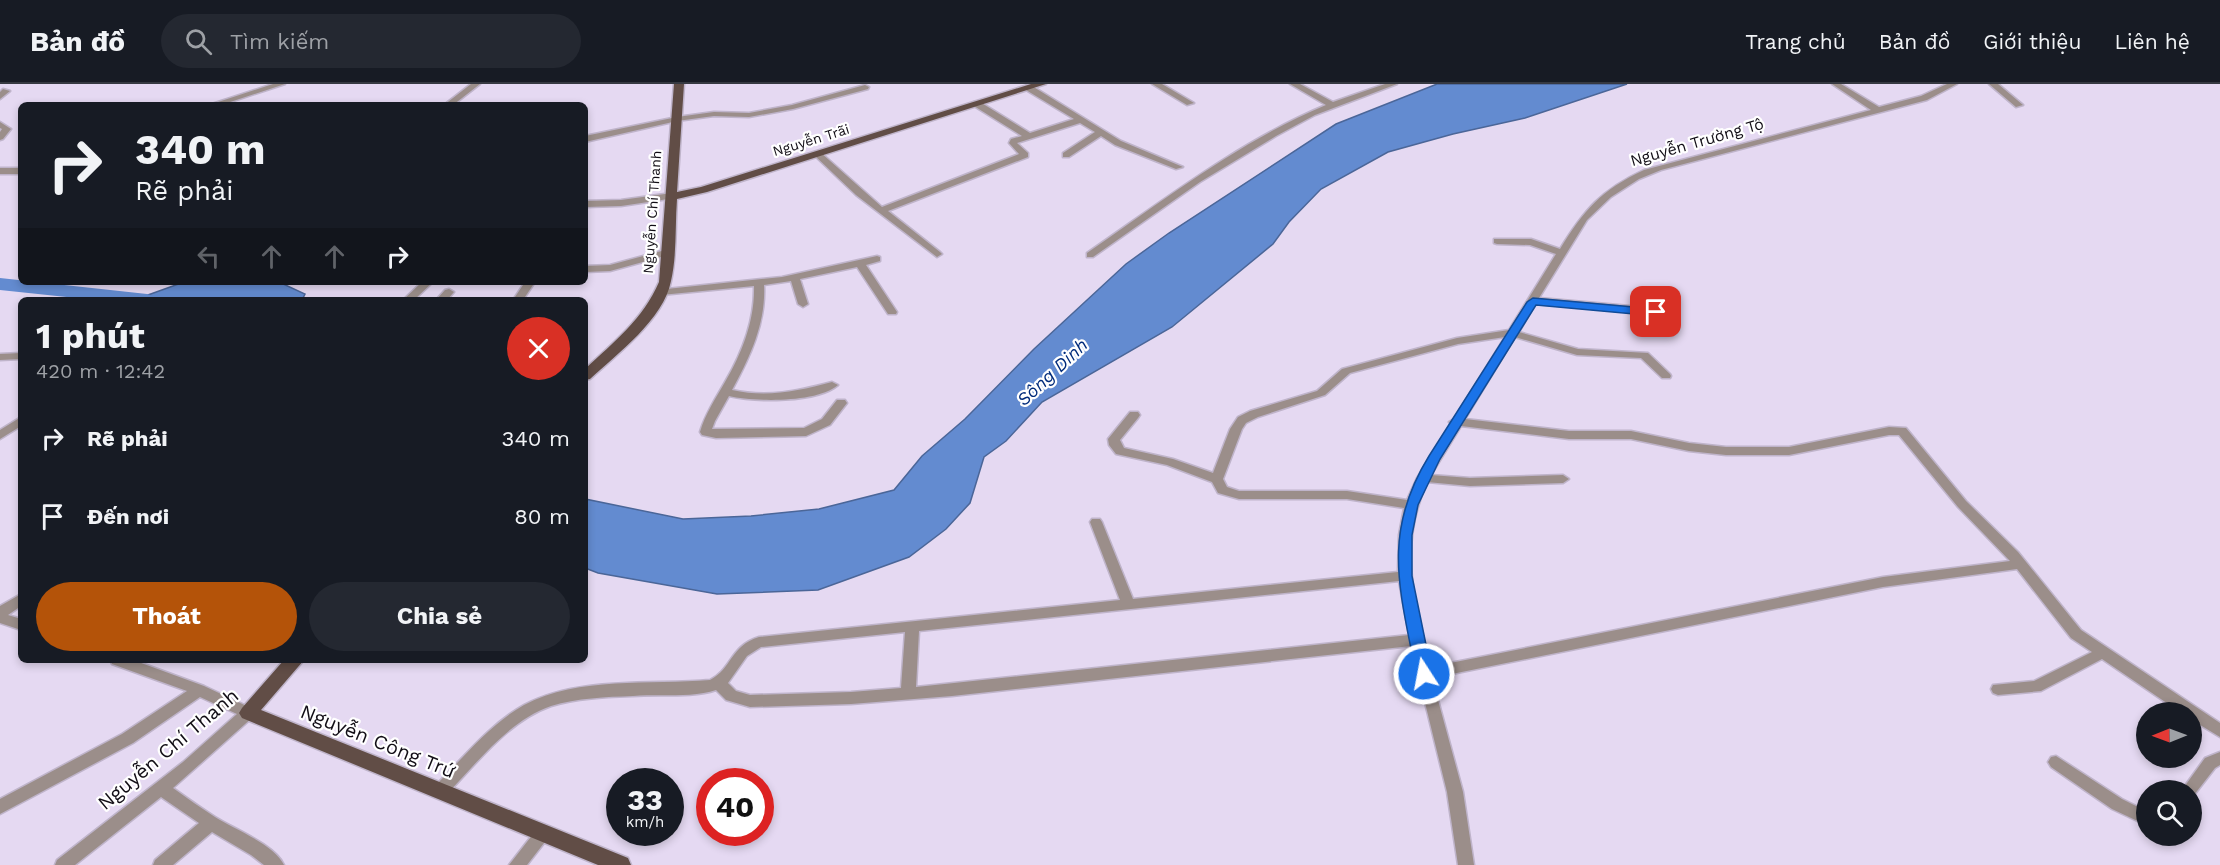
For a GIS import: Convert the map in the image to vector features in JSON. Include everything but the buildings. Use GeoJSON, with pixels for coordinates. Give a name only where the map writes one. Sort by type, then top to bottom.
{"type":"FeatureCollection","features":[{"type":"Feature","properties":{"kind":"main road","name":"Nguyễn Chí Thanh"},"geometry":{"type":"LineString","coordinates":[[588,373],[648,315],[661,292],[667,273],[679,84]]}},
{"type":"Feature","properties":{"kind":"main road","name":"Nguyễn Trãi"},"geometry":{"type":"LineString","coordinates":[[672,196],[703,190],[1036,85]]}},
{"type":"Feature","properties":{"kind":"main road","name":"Nguyễn Chí Thanh"},"geometry":{"type":"LineString","coordinates":[[248,713],[292,663]]}},
{"type":"Feature","properties":{"kind":"main road","name":"Nguyễn Công Trứ"},"geometry":{"type":"LineString","coordinates":[[248,713],[621,865]]}},
{"type":"Feature","properties":{"kind":"street"},"geometry":{"type":"LineString","coordinates":[[223,102],[281,84]]}},
{"type":"Feature","properties":{"kind":"street"},"geometry":{"type":"LineString","coordinates":[[452,102],[476,84]]}},
{"type":"Feature","properties":{"kind":"street"},"geometry":{"type":"LineString","coordinates":[[1156,84],[1190,103]]}},
{"type":"Feature","properties":{"kind":"street"},"geometry":{"type":"LineString","coordinates":[[1294,84],[1333,105]]}},
{"type":"Feature","properties":{"kind":"street"},"geometry":{"type":"LineString","coordinates":[[1090,255],[1209,174],[1283,130],[1333,105],[1393,84]]}},
{"type":"Feature","properties":{"kind":"street"},"geometry":{"type":"LineString","coordinates":[[1836,84],[1877,110]]}},
{"type":"Feature","properties":{"kind":"street","name":"Nguyễn Trường Tộ"},"geometry":{"type":"LineString","coordinates":[[1466,865],[1455,792],[1424,674],[1404,576],[1405,535],[1411,505],[1423,478],[1455,422],[1593,207],[1632,177],[1658,168],[1933,95],[1953,84]]}},
{"type":"Feature","properties":{"kind":"street"},"geometry":{"type":"LineString","coordinates":[[1993,84],[2019,105]]}},
{"type":"Feature","properties":{"kind":"street"},"geometry":{"type":"LineString","coordinates":[[1036,85],[1100,133],[1179,167]]}},
{"type":"Feature","properties":{"kind":"street"},"geometry":{"type":"LineString","coordinates":[[588,138],[677,119],[714,114],[749,115],[799,105],[865,87]]}},
{"type":"Feature","properties":{"kind":"street"},"geometry":{"type":"LineString","coordinates":[[977,104],[1029,136]]}},
{"type":"Feature","properties":{"kind":"street"},"geometry":{"type":"LineString","coordinates":[[882,210],[1025,155],[1012,143],[1080,120]]}},
{"type":"Feature","properties":{"kind":"street"},"geometry":{"type":"LineString","coordinates":[[0,124],[7,129],[0,137]]}},
{"type":"Feature","properties":{"kind":"street"},"geometry":{"type":"LineString","coordinates":[[1066,155],[1100,133]]}},
{"type":"Feature","properties":{"kind":"street"},"geometry":{"type":"LineString","coordinates":[[817,154],[938,254]]}},
{"type":"Feature","properties":{"kind":"street"},"geometry":{"type":"LineString","coordinates":[[0,171],[18,171]]}},
{"type":"Feature","properties":{"kind":"street","name":"Nguyễn Trãi"},"geometry":{"type":"LineString","coordinates":[[588,204],[621,203],[672,196]]}},
{"type":"Feature","properties":{"kind":"street"},"geometry":{"type":"LineString","coordinates":[[1497,241],[1531,242],[1562,253]]}},
{"type":"Feature","properties":{"kind":"street"},"geometry":{"type":"LineString","coordinates":[[588,269],[610,268],[669,252]]}},
{"type":"Feature","properties":{"kind":"street"},"geometry":{"type":"LineString","coordinates":[[661,292],[795,278],[877,259]]}},
{"type":"Feature","properties":{"kind":"street"},"geometry":{"type":"LineString","coordinates":[[860,264],[892,312]]}},
{"type":"Feature","properties":{"kind":"street"},"geometry":{"type":"LineString","coordinates":[[795,278],[803,304]]}},
{"type":"Feature","properties":{"kind":"street"},"geometry":{"type":"LineString","coordinates":[[759,282],[760,306],[756,324],[727,392],[706,426],[708,433],[806,432],[826,422],[841,403]]}},
{"type":"Feature","properties":{"kind":"street"},"geometry":{"type":"LineString","coordinates":[[411,297],[425,285]]}},
{"type":"Feature","properties":{"kind":"street"},"geometry":{"type":"LineString","coordinates":[[444,297],[449,292]]}},
{"type":"Feature","properties":{"kind":"street"},"geometry":{"type":"LineString","coordinates":[[1533,302],[1664,312]]}},
{"type":"Feature","properties":{"kind":"street"},"geometry":{"type":"LineString","coordinates":[[1411,505],[1347,495],[1239,495],[1222,490],[1217,479],[1236,429],[1248,417],[1321,393],[1346,371],[1457,341],[1512,333],[1577,352],[1644,355],[1666,376]]}},
{"type":"Feature","properties":{"kind":"street"},"geometry":{"type":"LineString","coordinates":[[0,357],[18,357]]}},
{"type":"Feature","properties":{"kind":"street"},"geometry":{"type":"LineString","coordinates":[[727,392],[763,398],[808,393],[832,385]]}},
{"type":"Feature","properties":{"kind":"street"},"geometry":{"type":"LineString","coordinates":[[1134,415],[1114,439],[1120,451],[1169,462],[1217,479]]}},
{"type":"Feature","properties":{"kind":"street"},"geometry":{"type":"LineString","coordinates":[[1455,422],[1569,435],[1631,435],[1689,447],[1726,451],[1789,451],[1889,431],[1902,431],[1962,504],[2020,564],[2061,618],[2082,640],[2175,702]]}},
{"type":"Feature","properties":{"kind":"street"},"geometry":{"type":"LineString","coordinates":[[0,435],[18,423]]}},
{"type":"Feature","properties":{"kind":"street"},"geometry":{"type":"LineString","coordinates":[[1423,478],[1470,482],[1563,479]]}},
{"type":"Feature","properties":{"kind":"street"},"geometry":{"type":"LineString","coordinates":[[1096,522],[1129,605]]}},
{"type":"Feature","properties":{"kind":"street"},"geometry":{"type":"LineString","coordinates":[[1424,674],[1883,582],[2020,564]]}},
{"type":"Feature","properties":{"kind":"street"},"geometry":{"type":"LineString","coordinates":[[441,790],[508,724],[543,703],[607,692],[719,684],[742,651],[759,642],[1404,576]]}},
{"type":"Feature","properties":{"kind":"street"},"geometry":{"type":"LineString","coordinates":[[0,613],[18,601]]}},
{"type":"Feature","properties":{"kind":"street"},"geometry":{"type":"LineString","coordinates":[[0,617],[18,624]]}},
{"type":"Feature","properties":{"kind":"street"},"geometry":{"type":"LineString","coordinates":[[908,694],[912,626]]}},
{"type":"Feature","properties":{"kind":"street"},"geometry":{"type":"LineString","coordinates":[[719,684],[731,696],[750,700],[908,694],[1417,640]]}},
{"type":"Feature","properties":{"kind":"street"},"geometry":{"type":"LineString","coordinates":[[1998,689],[2036,687],[2102,653]]}},
{"type":"Feature","properties":{"kind":"street","name":"Nguyễn Công Trứ"},"geometry":{"type":"LineString","coordinates":[[125,663],[199,690],[248,713]]}},
{"type":"Feature","properties":{"kind":"street"},"geometry":{"type":"LineString","coordinates":[[0,807],[167,714],[199,690]]}},
{"type":"Feature","properties":{"kind":"street","name":"Nguyễn Chí Thanh"},"geometry":{"type":"LineString","coordinates":[[63,865],[161,788],[248,713]]}},
{"type":"Feature","properties":{"kind":"street"},"geometry":{"type":"LineString","coordinates":[[2202,720],[2220,731]]}},
{"type":"Feature","properties":{"kind":"street"},"geometry":{"type":"LineString","coordinates":[[2197,780],[2210,764],[2220,758]]}},
{"type":"Feature","properties":{"kind":"street"},"geometry":{"type":"LineString","coordinates":[[2056,762],[2117,804],[2136,813]]}},
{"type":"Feature","properties":{"kind":"street"},"geometry":{"type":"LineString","coordinates":[[161,788],[211,823],[257,850],[276,865]]}},
{"type":"Feature","properties":{"kind":"street"},"geometry":{"type":"LineString","coordinates":[[161,865],[211,823]]}},
{"type":"Feature","properties":{"kind":"street"},"geometry":{"type":"LineString","coordinates":[[517,865],[543,834]]}},
{"type":"Feature","properties":{"kind":"water"},"geometry":{"type":"Polygon","coordinates":[[[1437,84],[1627,84],[1525,118],[1453,134],[1388,152],[1321,189],[1289,222],[1273,244],[1172,327],[1042,402],[1006,441],[984,457],[970,503],[946,529],[909,557],[818,590],[717,594],[598,573],[588,569],[588,500],[683,519],[751,516],[819,509],[894,490],[922,456],[965,419],[1034,349],[1126,264],[1169,233],[1336,124],[1437,84]]]}},
{"type":"Feature","properties":{"kind":"water"},"geometry":{"type":"Polygon","coordinates":[[[176,285],[286,285],[305,294],[304,297],[142,297],[176,285]]]}},
{"type":"Feature","properties":{"kind":"waterway","name":"Sông Dinh"},"geometry":{"type":"LineString","coordinates":[[0,284],[119,297]]}},
{"type":"Feature","properties":{"kind":"route"},"geometry":{"type":"LineString","coordinates":[[1424,674],[1404,576],[1405,535],[1411,505],[1423,478],[1455,422],[1512,333],[1533,302],[1656,312]]}}]}
